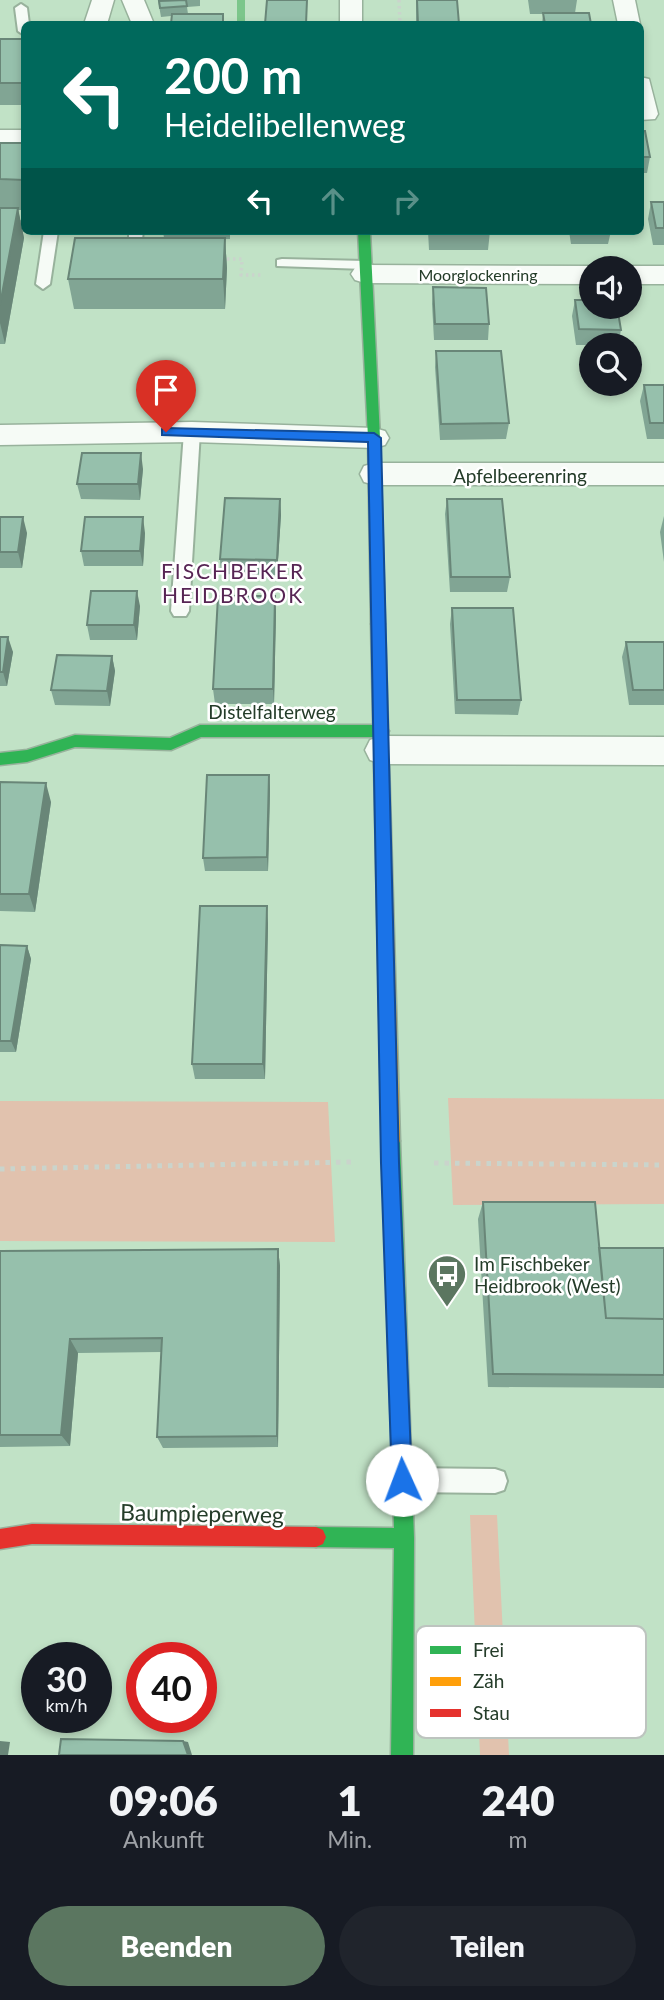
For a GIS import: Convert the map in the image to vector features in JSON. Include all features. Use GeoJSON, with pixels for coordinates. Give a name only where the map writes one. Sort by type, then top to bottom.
{"type":"FeatureCollection","features":[{"type":"Feature","properties":{"kind":"street"},"geometry":{"type":"LineString","coordinates":[[97,21],[103,0]]}},
{"type":"Feature","properties":{"kind":"street"},"geometry":{"type":"LineString","coordinates":[[134,0],[142,21]]}},
{"type":"Feature","properties":{"kind":"street"},"geometry":{"type":"LineString","coordinates":[[351,0],[351,21]]}},
{"type":"Feature","properties":{"kind":"street"},"geometry":{"type":"LineString","coordinates":[[624,0],[628,21]]}},
{"type":"Feature","properties":{"kind":"street"},"geometry":{"type":"LineString","coordinates":[[644,96],[650,114]]}},
{"type":"Feature","properties":{"kind":"street"},"geometry":{"type":"LineString","coordinates":[[0,137],[21,138]]}},
{"type":"Feature","properties":{"kind":"street"},"geometry":{"type":"LineString","coordinates":[[364,235],[374,438],[390,1163],[404,1538],[402,1755]]}},
{"type":"Feature","properties":{"kind":"street","name":"Moorglockenring"},"geometry":{"type":"LineString","coordinates":[[365,269],[579,275]]}},
{"type":"Feature","properties":{"kind":"street"},"geometry":{"type":"LineString","coordinates":[[642,275],[664,275]]}},
{"type":"Feature","properties":{"kind":"street"},"geometry":{"type":"LineString","coordinates":[[3,436],[192,432],[374,438]]}},
{"type":"Feature","properties":{"kind":"street","name":"Apfelbeerenring"},"geometry":{"type":"LineString","coordinates":[[375,474],[664,474]]}},
{"type":"Feature","properties":{"kind":"street","name":"Distelfalterweg"},"geometry":{"type":"LineString","coordinates":[[0,760],[27,756],[75,741],[171,744],[200,731],[382,741]]}},
{"type":"Feature","properties":{"kind":"street"},"geometry":{"type":"LineString","coordinates":[[382,741],[664,751]]}},
{"type":"Feature","properties":{"kind":"street","name":"Baumpieperweg"},"geometry":{"type":"LineString","coordinates":[[0,1538],[32,1534],[404,1538]]}},
{"type":"Feature","properties":{"kind":"lane"},"geometry":{"type":"LineString","coordinates":[[21,8],[23,21]]}},
{"type":"Feature","properties":{"kind":"lane"},"geometry":{"type":"LineString","coordinates":[[0,226],[21,226]]}},
{"type":"Feature","properties":{"kind":"lane"},"geometry":{"type":"LineString","coordinates":[[43,284],[50,235]]}},
{"type":"Feature","properties":{"kind":"lane"},"geometry":{"type":"LineString","coordinates":[[136,235],[134,252],[160,252]]}},
{"type":"Feature","properties":{"kind":"lane"},"geometry":{"type":"LineString","coordinates":[[282,262],[365,269]]}},
{"type":"Feature","properties":{"kind":"lane"},"geometry":{"type":"LineString","coordinates":[[180,611],[192,432]]}},
{"type":"Feature","properties":{"kind":"lane"},"geometry":{"type":"LineString","coordinates":[[402,1480],[495,1481]]}},
{"type":"Feature","properties":{"kind":"path"},"geometry":{"type":"LineString","coordinates":[[399,0],[400,21]]}},
{"type":"Feature","properties":{"kind":"path"},"geometry":{"type":"LineString","coordinates":[[0,1169],[355,1162]]}},
{"type":"Feature","properties":{"kind":"path"},"geometry":{"type":"LineString","coordinates":[[428,1163],[664,1165]]}},
{"type":"Feature","properties":{"kind":"shaded area"},"geometry":{"type":"Polygon","coordinates":[[[448,1098],[664,1099],[664,1204],[453,1205],[448,1098]]]}},
{"type":"Feature","properties":{"kind":"shaded area"},"geometry":{"type":"Polygon","coordinates":[[[0,1101],[328,1102],[335,1242],[0,1241],[0,1101]]]}},
{"type":"Feature","properties":{"kind":"shaded area"},"geometry":{"type":"Polygon","coordinates":[[[470,1515],[497,1515],[503,1626],[475,1626],[470,1515]]]}},
{"type":"Feature","properties":{"kind":"shaded area"},"geometry":{"type":"Polygon","coordinates":[[[479,1738],[508,1738],[509,1755],[480,1755],[479,1738]]]}},
{"type":"Feature","properties":{"kind":"building"},"geometry":{"type":"Polygon","coordinates":[[[186,0],[187,6],[160,8],[159,1],[186,0]]]}},
{"type":"Feature","properties":{"kind":"building"},"geometry":{"type":"Polygon","coordinates":[[[267,0],[307,0],[306,21],[265,21],[267,0]]]}},
{"type":"Feature","properties":{"kind":"building"},"geometry":{"type":"Polygon","coordinates":[[[417,0],[457,0],[459,21],[418,21],[417,0]]]}},
{"type":"Feature","properties":{"kind":"building"},"geometry":{"type":"Polygon","coordinates":[[[543,13],[589,13],[590,21],[544,21],[543,13]]]}},
{"type":"Feature","properties":{"kind":"building"},"geometry":{"type":"Polygon","coordinates":[[[172,14],[223,14],[223,21],[171,21],[172,14]]]}},
{"type":"Feature","properties":{"kind":"building"},"geometry":{"type":"Polygon","coordinates":[[[0,39],[21,39],[21,83],[0,83],[0,39]]]}},
{"type":"Feature","properties":{"kind":"building"},"geometry":{"type":"Polygon","coordinates":[[[644,131],[645,131],[650,157],[644,157],[644,131]]]}},
{"type":"Feature","properties":{"kind":"building"},"geometry":{"type":"Polygon","coordinates":[[[0,143],[21,143],[21,180],[0,179],[0,143]]]}},
{"type":"Feature","properties":{"kind":"building"},"geometry":{"type":"Polygon","coordinates":[[[651,202],[664,202],[664,228],[656,228],[651,202]]]}},
{"type":"Feature","properties":{"kind":"building"},"geometry":{"type":"Polygon","coordinates":[[[0,208],[18,208],[0,305],[0,208]]]}},
{"type":"Feature","properties":{"kind":"building"},"geometry":{"type":"Polygon","coordinates":[[[75,238],[225,238],[223,279],[68,279],[75,238]]]}},
{"type":"Feature","properties":{"kind":"building"},"geometry":{"type":"Polygon","coordinates":[[[433,287],[486,288],[489,324],[435,324],[433,287]]]}},
{"type":"Feature","properties":{"kind":"building"},"geometry":{"type":"Polygon","coordinates":[[[575,300],[579,300],[579,319],[619,319],[621,330],[579,329],[575,300]]]}},
{"type":"Feature","properties":{"kind":"building"},"geometry":{"type":"Polygon","coordinates":[[[436,351],[501,351],[509,423],[441,424],[436,351]]]}},
{"type":"Feature","properties":{"kind":"building"},"geometry":{"type":"Polygon","coordinates":[[[644,385],[664,385],[664,423],[650,423],[644,385]]]}},
{"type":"Feature","properties":{"kind":"building"},"geometry":{"type":"Polygon","coordinates":[[[82,453],[141,453],[138,484],[77,484],[82,453]]]}},
{"type":"Feature","properties":{"kind":"building"},"geometry":{"type":"Polygon","coordinates":[[[225,498],[280,499],[277,560],[220,559],[225,498]]]}},
{"type":"Feature","properties":{"kind":"building"},"geometry":{"type":"Polygon","coordinates":[[[447,499],[502,499],[510,577],[451,577],[447,499]]]}},
{"type":"Feature","properties":{"kind":"building"},"geometry":{"type":"Polygon","coordinates":[[[0,517],[23,517],[18,552],[0,552],[0,517]]]}},
{"type":"Feature","properties":{"kind":"building"},"geometry":{"type":"Polygon","coordinates":[[[85,517],[143,517],[140,551],[81,551],[85,517]]]}},
{"type":"Feature","properties":{"kind":"building"},"geometry":{"type":"Polygon","coordinates":[[[91,591],[137,591],[134,625],[87,625],[91,591]]]}},
{"type":"Feature","properties":{"kind":"building"},"geometry":{"type":"Polygon","coordinates":[[[218,596],[275,596],[273,689],[213,689],[218,596]]]}},
{"type":"Feature","properties":{"kind":"building"},"geometry":{"type":"Polygon","coordinates":[[[452,608],[513,608],[521,700],[457,700],[452,608]]]}},
{"type":"Feature","properties":{"kind":"building"},"geometry":{"type":"Polygon","coordinates":[[[0,637],[8,637],[3,672],[0,672],[0,637]]]}},
{"type":"Feature","properties":{"kind":"building"},"geometry":{"type":"Polygon","coordinates":[[[626,642],[664,642],[664,690],[633,690],[626,642]]]}},
{"type":"Feature","properties":{"kind":"building"},"geometry":{"type":"Polygon","coordinates":[[[57,655],[112,656],[107,691],[51,690],[57,655]]]}},
{"type":"Feature","properties":{"kind":"building"},"geometry":{"type":"Polygon","coordinates":[[[207,775],[269,775],[267,857],[203,858],[207,775]]]}},
{"type":"Feature","properties":{"kind":"building"},"geometry":{"type":"Polygon","coordinates":[[[0,782],[46,783],[29,894],[0,894],[0,782]]]}},
{"type":"Feature","properties":{"kind":"building"},"geometry":{"type":"Polygon","coordinates":[[[200,906],[267,906],[263,1064],[192,1064],[200,906]]]}},
{"type":"Feature","properties":{"kind":"building"},"geometry":{"type":"Polygon","coordinates":[[[0,945],[27,946],[11,1041],[0,1041],[0,945]]]}},
{"type":"Feature","properties":{"kind":"building"},"geometry":{"type":"Polygon","coordinates":[[[483,1202],[595,1202],[606,1318],[664,1319],[664,1375],[493,1374],[483,1202]]]}},
{"type":"Feature","properties":{"kind":"building"},"geometry":{"type":"Polygon","coordinates":[[[599,1248],[664,1248],[664,1319],[606,1318],[599,1248]]]}},
{"type":"Feature","properties":{"kind":"building"},"geometry":{"type":"Polygon","coordinates":[[[278,1249],[277,1436],[157,1437],[162,1338],[70,1339],[61,1435],[0,1435],[0,1251],[278,1249]]]}},
{"type":"Feature","properties":{"kind":"building"},"geometry":{"type":"Polygon","coordinates":[[[61,1739],[183,1741],[188,1755],[59,1755],[61,1739]]]}},
{"type":"Feature","properties":{"kind":"waterway"},"geometry":{"type":"LineString","coordinates":[[241,0],[241,21]]}},
{"type":"Feature","properties":{"kind":"traffic: fast"},"geometry":{"type":"LineString","coordinates":[[364,235],[374,438],[378,624]]}},
{"type":"Feature","properties":{"kind":"traffic: fast"},"geometry":{"type":"LineString","coordinates":[[0,759],[27,756],[75,741],[171,744],[200,731],[382,731]]}},
{"type":"Feature","properties":{"kind":"traffic: fast"},"geometry":{"type":"LineString","coordinates":[[391,1141],[404,1538],[402,1755]]}},
{"type":"Feature","properties":{"kind":"traffic: fast"},"geometry":{"type":"LineString","coordinates":[[316,1537],[404,1538]]}},
{"type":"Feature","properties":{"kind":"traffic: slow"},"geometry":{"type":"LineString","coordinates":[[378,624],[391,1141]]}},
{"type":"Feature","properties":{"kind":"traffic: jam"},"geometry":{"type":"LineString","coordinates":[[0,1539],[32,1534],[316,1537]]}},
{"type":"Feature","properties":{"kind":"place","name":"Im Fischbeker Heidbrook (West)"},"geometry":{"type":"Point","coordinates":[447,1308]}},
{"type":"Feature","properties":{"kind":"district","name":"FISCHBEKER HEIDBROOK"},"geometry":{"type":"Point","coordinates":[233,582]}},
{"type":"Feature","properties":{"kind":"route"},"geometry":{"type":"LineString","coordinates":[[166,432],[374,438],[390,1163],[402,1480]]}}]}
